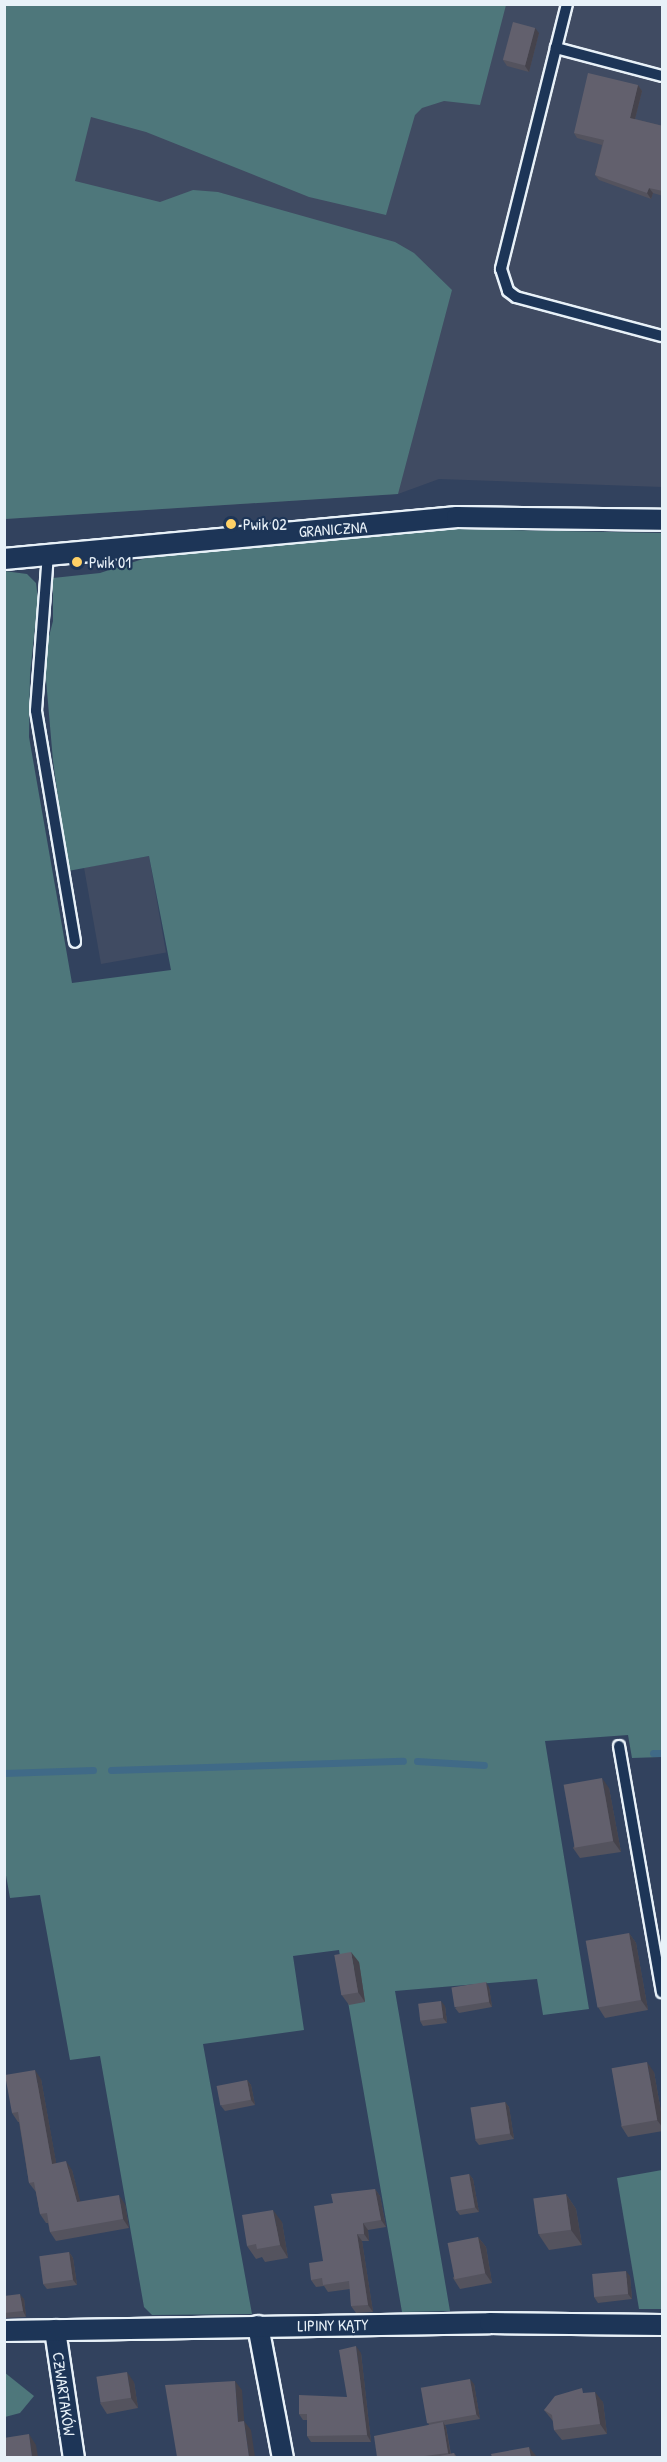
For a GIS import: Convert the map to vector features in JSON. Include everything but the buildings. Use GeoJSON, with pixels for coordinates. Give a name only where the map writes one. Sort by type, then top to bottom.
{"type":"FeatureCollection","features":[{"type":"Feature","properties":{"kind":"street","name":"GRANICZNA"},"geometry":{"type":"LineString","coordinates":[[4,559],[457,518],[663,520]]}},
{"type":"Feature","properties":{"kind":"street","name":"LIPINY KĄTY"},"geometry":{"type":"LineString","coordinates":[[4,2331],[258,2326],[663,2325]]}},
{"type":"Feature","properties":{"kind":"street"},"geometry":{"type":"LineString","coordinates":[[258,2326],[283,2457]]}},
{"type":"Feature","properties":{"kind":"street","name":"CZWARTAKÓW"},"geometry":{"type":"LineString","coordinates":[[55,2330],[74,2457]]}},
{"type":"Feature","properties":{"kind":"lane"},"geometry":{"type":"LineString","coordinates":[[567,4],[501,269],[508,291],[516,297],[663,336]]}},
{"type":"Feature","properties":{"kind":"lane"},"geometry":{"type":"LineString","coordinates":[[556,48],[663,76]]}},
{"type":"Feature","properties":{"kind":"lane"},"geometry":{"type":"LineString","coordinates":[[48,554],[36,711],[75,942]]}},
{"type":"Feature","properties":{"kind":"lane"},"geometry":{"type":"LineString","coordinates":[[619,1746],[663,1992]]}},
{"type":"Feature","properties":{"kind":"shaded area"},"geometry":{"type":"Polygon","coordinates":[[[5,5],[662,5],[662,487],[439,479],[398,494],[5,519],[5,5]]]}},
{"type":"Feature","properties":{"kind":"shaded area"},"geometry":{"type":"Polygon","coordinates":[[[149,856],[166,953],[101,964],[84,867],[149,856]]]}},
{"type":"Feature","properties":{"kind":"green space"},"geometry":{"type":"Polygon","coordinates":[[[5,4],[506,5],[480,105],[444,101],[422,108],[415,115],[386,215],[309,197],[146,132],[91,117],[75,181],[160,202],[193,190],[218,192],[395,242],[414,253],[452,290],[398,494],[5,519],[5,4]]]}},
{"type":"Feature","properties":{"kind":"green space"},"geometry":{"type":"Polygon","coordinates":[[[454,529],[662,533],[662,1757],[632,1758],[628,1735],[545,1741],[589,2009],[543,2015],[537,1979],[395,1991],[450,2311],[402,2312],[339,1950],[293,1956],[304,2030],[203,2044],[252,2314],[152,2315],[144,2307],[100,2056],[70,2060],[40,1895],[10,1898],[4,1864],[4,571],[27,574],[36,583],[38,599],[30,674],[29,737],[72,983],[171,970],[149,856],[68,871],[53,761],[44,656],[53,621],[53,578],[100,573],[152,556],[454,529]]]}},
{"type":"Feature","properties":{"kind":"green space"},"geometry":{"type":"Polygon","coordinates":[[[662,2170],[662,2309],[639,2309],[617,2178],[662,2170]]]}},
{"type":"Feature","properties":{"kind":"green space"},"geometry":{"type":"Polygon","coordinates":[[[4,2372],[34,2396],[20,2413],[5,2417],[4,2372]]]}},
{"type":"Feature","properties":{"kind":"waterway"},"geometry":{"type":"LineString","coordinates":[[653,1753],[662,1753]]}},
{"type":"Feature","properties":{"kind":"waterway"},"geometry":{"type":"LineString","coordinates":[[111,1770],[403,1761]]}},
{"type":"Feature","properties":{"kind":"waterway"},"geometry":{"type":"LineString","coordinates":[[417,1761],[484,1765]]}},
{"type":"Feature","properties":{"kind":"waterway"},"geometry":{"type":"LineString","coordinates":[[4,1773],[93,1770]]}},
{"type":"Feature","properties":{"kind":"place","name":"Pwik 02"},"geometry":{"type":"Point","coordinates":[231,524]}},
{"type":"Feature","properties":{"kind":"place","name":"Pwik 01"},"geometry":{"type":"Point","coordinates":[77,562]}}]}
